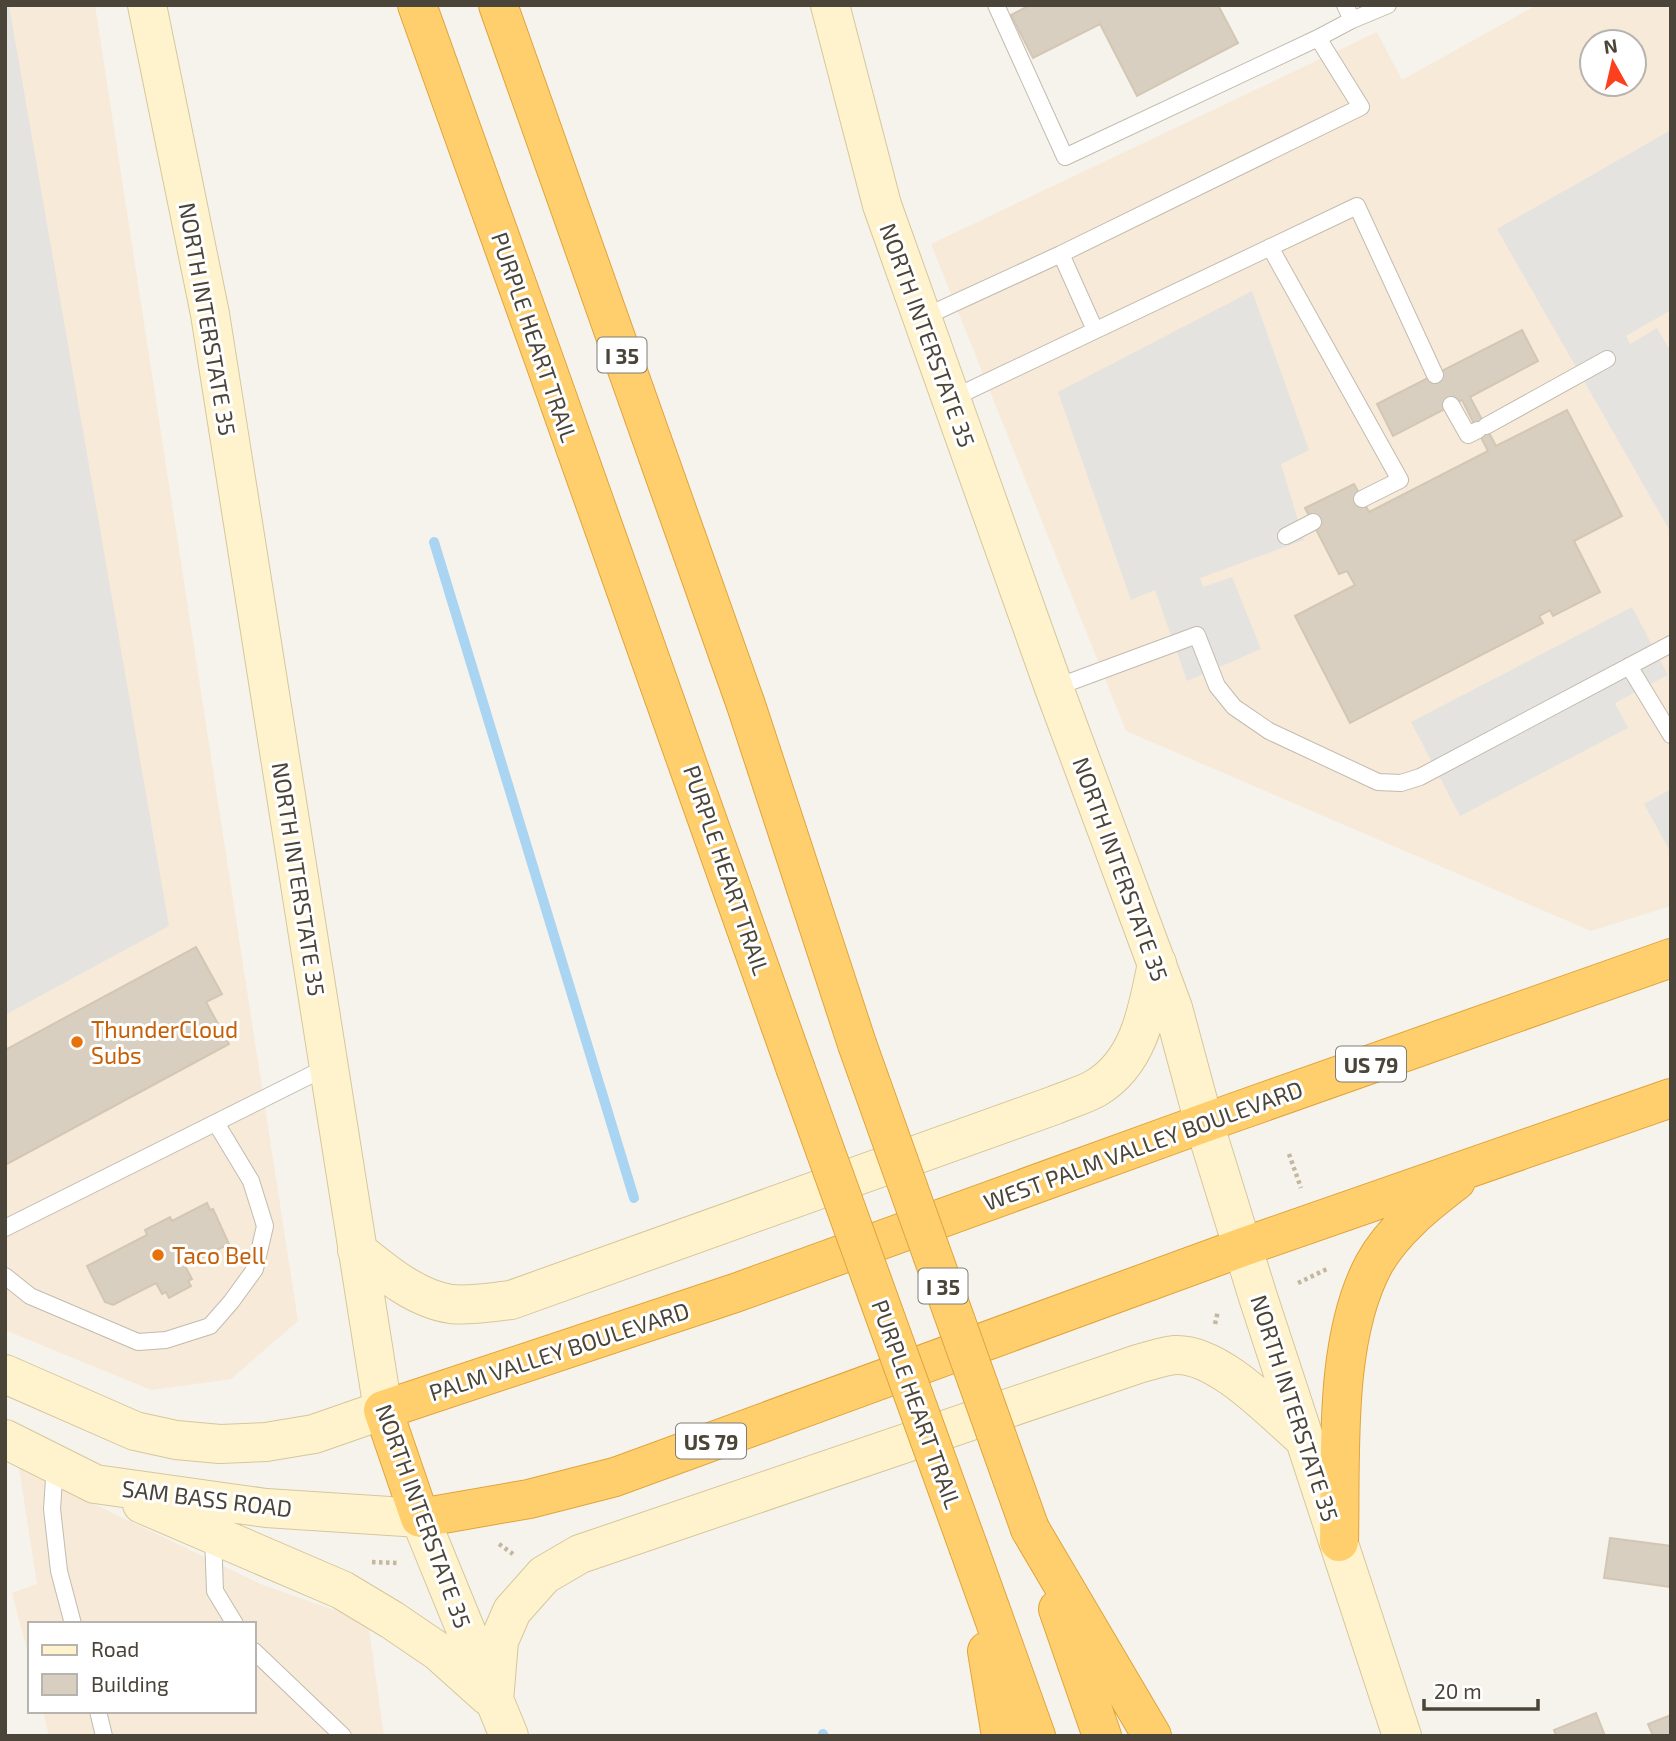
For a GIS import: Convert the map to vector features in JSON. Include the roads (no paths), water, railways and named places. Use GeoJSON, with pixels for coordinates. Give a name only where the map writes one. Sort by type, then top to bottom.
{"type":"FeatureCollection","features":[{"type":"Feature","properties":{"kind":"highway"},"geometry":{"type":"LineString","coordinates":[[395,5],[513,274]]}},
{"type":"Feature","properties":{"kind":"highway","name":"PURPLE HEART TRAIL"},"geometry":{"type":"LineString","coordinates":[[417,5],[579,461],[681,737],[795,1067],[1036,1736]]}},
{"type":"Feature","properties":{"kind":"highway","name":"I 35"},"geometry":{"type":"LineString","coordinates":[[498,5],[746,705],[857,1044],[1102,1736]]}},
{"type":"Feature","properties":{"kind":"highway","name":"WEST PALM VALLEY BOULEVARD"},"geometry":{"type":"LineString","coordinates":[[736,1293],[1204,1122],[1671,958]]}},
{"type":"Feature","properties":{"kind":"highway","name":"US 79"},"geometry":{"type":"LineString","coordinates":[[420,1518],[529,1499],[615,1477],[994,1336],[1671,1098]]}},
{"type":"Feature","properties":{"kind":"highway"},"geometry":{"type":"LineString","coordinates":[[1339,1542],[1342,1396],[1357,1304],[1374,1264],[1399,1231],[1429,1202],[1480,1164]]}},
{"type":"Feature","properties":{"kind":"highway","name":"PALM VALLEY BOULEVARD"},"geometry":{"type":"LineString","coordinates":[[383,1410],[736,1293]]}},
{"type":"Feature","properties":{"kind":"highway","name":"NORTH INTERSTATE 35"},"geometry":{"type":"LineString","coordinates":[[383,1410],[420,1518]]}},
{"type":"Feature","properties":{"kind":"highway"},"geometry":{"type":"LineString","coordinates":[[1030,1529],[1152,1736]]}},
{"type":"Feature","properties":{"kind":"highway"},"geometry":{"type":"LineString","coordinates":[[969,1549],[1001,1736]]}},
{"type":"Feature","properties":{"kind":"main road","name":"NORTH INTERSTATE 35"},"geometry":{"type":"LineString","coordinates":[[147,5],[211,314],[383,1410]]}},
{"type":"Feature","properties":{"kind":"main road","name":"NORTH INTERSTATE 35"},"geometry":{"type":"LineString","coordinates":[[830,5],[882,205],[1173,1009],[1204,1122],[1302,1437],[1402,1736]]}},
{"type":"Feature","properties":{"kind":"main road"},"geometry":{"type":"LineString","coordinates":[[357,1250],[388,1275],[420,1293],[451,1304],[511,1300],[1055,1105],[1097,1088],[1121,1067],[1138,1041],[1150,1002],[1157,963]]}},
{"type":"Feature","properties":{"kind":"main road"},"geometry":{"type":"LineString","coordinates":[[494,1701],[499,1641],[512,1611],[544,1575],[580,1554],[1138,1363],[1177,1355],[1206,1362],[1233,1379],[1302,1437]]}},
{"type":"Feature","properties":{"kind":"main road"},"geometry":{"type":"LineString","coordinates":[[5,1374],[135,1431],[176,1440],[220,1444],[266,1442],[314,1434],[383,1410]]}},
{"type":"Feature","properties":{"kind":"main road","name":"SAM BASS ROAD"},"geometry":{"type":"LineString","coordinates":[[5,1438],[95,1484],[266,1508],[420,1518]]}},
{"type":"Feature","properties":{"kind":"main road"},"geometry":{"type":"LineString","coordinates":[[95,1484],[342,1590],[439,1652],[494,1701]]}},
{"type":"Feature","properties":{"kind":"main road","name":"NORTH INTERSTATE 35"},"geometry":{"type":"LineString","coordinates":[[420,1518],[509,1736]]}},
{"type":"Feature","properties":{"kind":"lane"},"geometry":{"type":"LineString","coordinates":[[996,5],[1065,157],[1318,38],[1348,13],[1388,5]]}},
{"type":"Feature","properties":{"kind":"lane"},"geometry":{"type":"LineString","coordinates":[[922,318],[1061,254],[1361,107],[1318,38]]}},
{"type":"Feature","properties":{"kind":"lane"},"geometry":{"type":"LineString","coordinates":[[951,399],[1357,206],[1435,375]]}},
{"type":"Feature","properties":{"kind":"lane"},"geometry":{"type":"LineString","coordinates":[[1270,247],[1399,480],[1362,499]]}},
{"type":"Feature","properties":{"kind":"lane"},"geometry":{"type":"LineString","coordinates":[[1061,254],[1095,330]]}},
{"type":"Feature","properties":{"kind":"lane"},"geometry":{"type":"LineString","coordinates":[[1451,405],[1468,435],[1607,359]]}},
{"type":"Feature","properties":{"kind":"lane"},"geometry":{"type":"LineString","coordinates":[[1286,536],[1313,522]]}},
{"type":"Feature","properties":{"kind":"lane"},"geometry":{"type":"LineString","coordinates":[[1055,688],[1197,635],[1217,686],[1234,707],[1269,731],[1378,782],[1401,783],[1420,778],[1671,644]]}},
{"type":"Feature","properties":{"kind":"lane"},"geometry":{"type":"LineString","coordinates":[[1629,666],[1671,735]]}},
{"type":"Feature","properties":{"kind":"lane"},"geometry":{"type":"LineString","coordinates":[[5,1228],[329,1066]]}},
{"type":"Feature","properties":{"kind":"lane"},"geometry":{"type":"LineString","coordinates":[[5,1276],[30,1296],[138,1342],[166,1340],[209,1326],[255,1269],[265,1226],[251,1181],[216,1123]]}},
{"type":"Feature","properties":{"kind":"lane"},"geometry":{"type":"LineString","coordinates":[[55,1464],[52,1508],[59,1571],[73,1622]]}},
{"type":"Feature","properties":{"kind":"lane"},"geometry":{"type":"LineString","coordinates":[[213,1534],[215,1591],[234,1622]]}},
{"type":"Feature","properties":{"kind":"lane"},"geometry":{"type":"LineString","coordinates":[[256,1653],[344,1736]]}},
{"type":"Feature","properties":{"kind":"lane"},"geometry":{"type":"LineString","coordinates":[[98,1713],[104,1736]]}},
{"type":"Feature","properties":{"kind":"waterway"},"geometry":{"type":"LineString","coordinates":[[434,542],[634,1198]]}},
{"type":"Feature","properties":{"kind":"place","name":"ThunderCloud Subs"},"geometry":{"type":"Point","coordinates":[77,1042]}},
{"type":"Feature","properties":{"kind":"place","name":"Taco Bell"},"geometry":{"type":"Point","coordinates":[158,1255]}}]}
